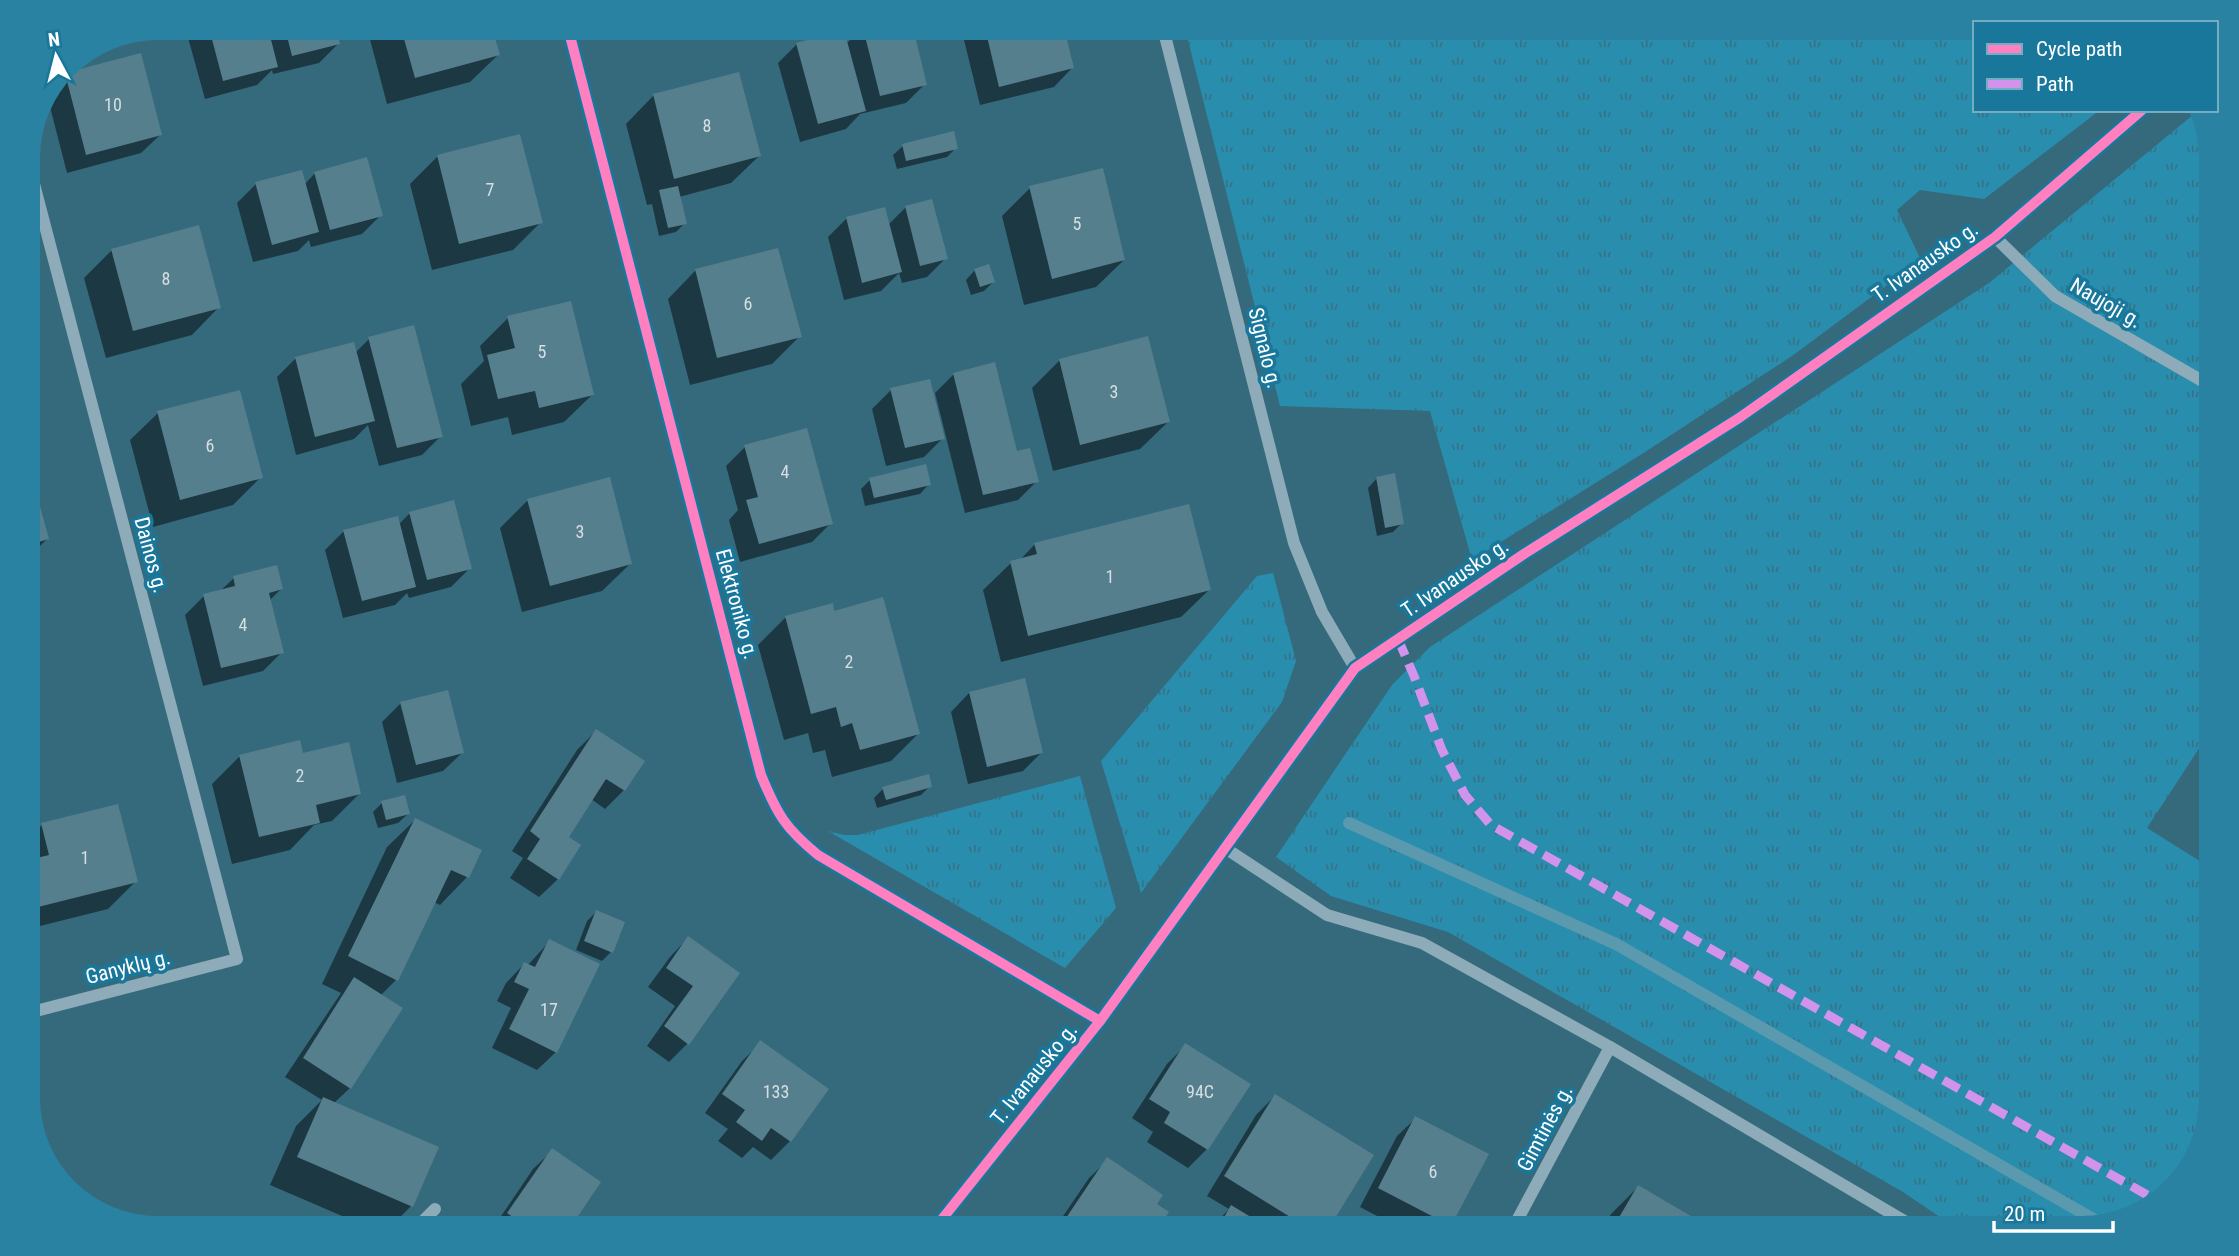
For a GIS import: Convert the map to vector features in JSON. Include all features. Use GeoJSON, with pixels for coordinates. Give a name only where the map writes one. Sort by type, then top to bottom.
{"type":"FeatureCollection","features":[{"type":"Feature","properties":{"kind":"street","name":"Elektroniko g."},"geometry":{"type":"LineString","coordinates":[[571,40],[761,775],[775,809],[793,834],[818,855],[1100,1021]]}},
{"type":"Feature","properties":{"kind":"street","name":"Signalo g."},"geometry":{"type":"LineString","coordinates":[[1166,40],[1294,543],[1322,612],[1355,668]]}},
{"type":"Feature","properties":{"kind":"street","name":"T. Ivanausko g."},"geometry":{"type":"LineString","coordinates":[[945,1216],[1100,1021],[1355,668],[1524,554],[1739,418],[1995,237],[2140,112]]}},
{"type":"Feature","properties":{"kind":"street","name":"Dainos g."},"geometry":{"type":"LineString","coordinates":[[41,211],[237,959]]}},
{"type":"Feature","properties":{"kind":"street","name":"Naujoji g."},"geometry":{"type":"LineString","coordinates":[[1995,237],[2055,296],[2198,379]]}},
{"type":"Feature","properties":{"kind":"street"},"geometry":{"type":"LineString","coordinates":[[1225,848],[1327,915],[1422,943],[1610,1046],[1896,1216]]}},
{"type":"Feature","properties":{"kind":"street","name":"Ganyklų g."},"geometry":{"type":"LineString","coordinates":[[41,1010],[237,959]]}},
{"type":"Feature","properties":{"kind":"street","name":"Gimtinės g."},"geometry":{"type":"LineString","coordinates":[[1519,1216],[1610,1046]]}},
{"type":"Feature","properties":{"kind":"street"},"geometry":{"type":"LineString","coordinates":[[428,1216],[435,1209]]}},
{"type":"Feature","properties":{"kind":"green space"},"geometry":{"type":"Polygon","coordinates":[[[1188,40],[1973,40],[1973,112],[2097,112],[1984,199],[1920,190],[1897,210],[1921,260],[1792,356],[1472,560],[1430,411],[1280,406],[1188,40]]]}},
{"type":"Feature","properties":{"kind":"green space"},"geometry":{"type":"Polygon","coordinates":[[[2191,116],[2198,150],[2199,749],[2147,828],[2199,860],[2198,1114],[2195,1129],[2183,1157],[2164,1181],[2140,1200],[2112,1212],[2097,1215],[1938,1216],[1903,1192],[1448,932],[1331,896],[1276,857],[1392,685],[1430,647],[1989,283],[2191,116]]]}},
{"type":"Feature","properties":{"kind":"green space"},"geometry":{"type":"Polygon","coordinates":[[[1273,573],[1296,661],[1282,702],[1141,893],[1101,761],[1257,576],[1273,573]]]}},
{"type":"Feature","properties":{"kind":"green space"},"geometry":{"type":"Polygon","coordinates":[[[1080,776],[1116,908],[1065,968],[828,831],[858,835],[1080,776]]]}},
{"type":"Feature","properties":{"kind":"building"},"geometry":{"type":"Polygon","coordinates":[[[212,40],[271,40],[278,67],[223,81],[212,40]]]}},
{"type":"Feature","properties":{"kind":"building"},"geometry":{"type":"Polygon","coordinates":[[[288,40],[339,40],[340,44],[292,56],[288,40]]]}},
{"type":"Feature","properties":{"kind":"building"},"geometry":{"type":"Polygon","coordinates":[[[404,40],[496,40],[500,55],[415,78],[404,40]]]}},
{"type":"Feature","properties":{"kind":"building"},"geometry":{"type":"Polygon","coordinates":[[[807,40],[847,40],[866,111],[818,124],[796,43],[807,40]]]}},
{"type":"Feature","properties":{"kind":"building"},"geometry":{"type":"Polygon","coordinates":[[[866,40],[916,40],[927,85],[880,96],[866,40]]]}},
{"type":"Feature","properties":{"kind":"building"},"geometry":{"type":"Polygon","coordinates":[[[988,40],[1067,40],[1074,68],[999,87],[988,40]]]}},
{"type":"Feature","properties":{"kind":"building"},"geometry":{"type":"Polygon","coordinates":[[[141,53],[162,135],[86,155],[70,91],[91,91],[91,66],[141,53]]]}},
{"type":"Feature","properties":{"kind":"building"},"geometry":{"type":"Polygon","coordinates":[[[739,72],[761,156],[674,179],[653,94],[739,72]]]}},
{"type":"Feature","properties":{"kind":"building"},"geometry":{"type":"Polygon","coordinates":[[[954,131],[958,149],[906,161],[902,144],[954,131]]]}},
{"type":"Feature","properties":{"kind":"building"},"geometry":{"type":"Polygon","coordinates":[[[520,134],[543,223],[459,244],[437,155],[520,134]]]}},
{"type":"Feature","properties":{"kind":"building"},"geometry":{"type":"Polygon","coordinates":[[[367,157],[383,216],[330,230],[314,172],[367,157]]]}},
{"type":"Feature","properties":{"kind":"building"},"geometry":{"type":"Polygon","coordinates":[[[1103,168],[1125,260],[1052,279],[1029,186],[1103,168]]]}},
{"type":"Feature","properties":{"kind":"building"},"geometry":{"type":"Polygon","coordinates":[[[302,170],[319,232],[272,245],[255,182],[302,170]]]}},
{"type":"Feature","properties":{"kind":"building"},"geometry":{"type":"Polygon","coordinates":[[[678,186],[687,224],[668,228],[659,190],[678,186]]]}},
{"type":"Feature","properties":{"kind":"building"},"geometry":{"type":"Polygon","coordinates":[[[932,199],[948,259],[920,266],[905,206],[932,199]]]}},
{"type":"Feature","properties":{"kind":"building"},"geometry":{"type":"Polygon","coordinates":[[[885,207],[902,272],[862,283],[846,217],[885,207]]]}},
{"type":"Feature","properties":{"kind":"building"},"geometry":{"type":"Polygon","coordinates":[[[199,225],[221,308],[133,331],[111,249],[199,225]]]}},
{"type":"Feature","properties":{"kind":"building"},"geometry":{"type":"Polygon","coordinates":[[[778,248],[802,337],[717,358],[695,269],[778,248]]]}},
{"type":"Feature","properties":{"kind":"building"},"geometry":{"type":"Polygon","coordinates":[[[989,264],[995,282],[980,287],[974,269],[989,264]]]}},
{"type":"Feature","properties":{"kind":"building"},"geometry":{"type":"Polygon","coordinates":[[[571,301],[594,395],[539,408],[535,391],[498,399],[487,355],[515,348],[507,316],[571,301]]]}},
{"type":"Feature","properties":{"kind":"building"},"geometry":{"type":"Polygon","coordinates":[[[414,325],[443,437],[397,448],[368,337],[414,325]]]}},
{"type":"Feature","properties":{"kind":"building"},"geometry":{"type":"Polygon","coordinates":[[[1148,336],[1170,422],[1080,445],[1059,359],[1148,336]]]}},
{"type":"Feature","properties":{"kind":"building"},"geometry":{"type":"Polygon","coordinates":[[[354,342],[375,421],[315,437],[295,357],[354,342]]]}},
{"type":"Feature","properties":{"kind":"building"},"geometry":{"type":"Polygon","coordinates":[[[995,362],[1017,451],[1030,448],[1039,482],[983,495],[953,373],[995,362]]]}},
{"type":"Feature","properties":{"kind":"building"},"geometry":{"type":"Polygon","coordinates":[[[930,379],[945,439],[905,448],[890,388],[930,379]]]}},
{"type":"Feature","properties":{"kind":"building"},"geometry":{"type":"Polygon","coordinates":[[[240,390],[263,478],[180,500],[157,411],[240,390]]]}},
{"type":"Feature","properties":{"kind":"building"},"geometry":{"type":"Polygon","coordinates":[[[807,428],[833,524],[759,544],[746,500],[758,497],[744,445],[807,428]]]}},
{"type":"Feature","properties":{"kind":"building"},"geometry":{"type":"Polygon","coordinates":[[[926,464],[931,485],[874,498],[869,478],[926,464]]]}},
{"type":"Feature","properties":{"kind":"building"},"geometry":{"type":"Polygon","coordinates":[[[1395,473],[1404,524],[1385,528],[1376,477],[1395,473]]]}},
{"type":"Feature","properties":{"kind":"building"},"geometry":{"type":"Polygon","coordinates":[[[610,477],[632,564],[550,586],[527,499],[610,477]]]}},
{"type":"Feature","properties":{"kind":"building"},"geometry":{"type":"Polygon","coordinates":[[[454,500],[472,569],[427,580],[409,512],[454,500]]]}},
{"type":"Feature","properties":{"kind":"building"},"geometry":{"type":"Polygon","coordinates":[[[1189,504],[1211,590],[1028,636],[1010,561],[1037,554],[1034,543],[1189,504]]]}},
{"type":"Feature","properties":{"kind":"building"},"geometry":{"type":"Polygon","coordinates":[[[41,510],[49,539],[41,541],[41,510]]]}},
{"type":"Feature","properties":{"kind":"building"},"geometry":{"type":"Polygon","coordinates":[[[398,516],[416,587],[362,601],[343,530],[398,516]]]}},
{"type":"Feature","properties":{"kind":"building"},"geometry":{"type":"Polygon","coordinates":[[[277,565],[283,589],[269,593],[284,653],[221,668],[203,594],[235,586],[233,576],[277,565]]]}},
{"type":"Feature","properties":{"kind":"building"},"geometry":{"type":"Polygon","coordinates":[[[883,597],[920,734],[860,750],[852,723],[841,727],[836,707],[811,714],[785,616],[833,603],[834,611],[883,597]]]}},
{"type":"Feature","properties":{"kind":"building"},"geometry":{"type":"Polygon","coordinates":[[[1025,678],[1043,753],[987,767],[969,692],[1025,678]]]}},
{"type":"Feature","properties":{"kind":"building"},"geometry":{"type":"Polygon","coordinates":[[[448,690],[464,753],[416,765],[400,702],[448,690]]]}},
{"type":"Feature","properties":{"kind":"building"},"geometry":{"type":"Polygon","coordinates":[[[596,729],[645,761],[625,791],[606,779],[569,837],[581,845],[559,880],[527,859],[540,839],[530,831],[596,729]]]}},
{"type":"Feature","properties":{"kind":"building"},"geometry":{"type":"Polygon","coordinates":[[[300,740],[303,753],[349,742],[361,794],[316,805],[320,823],[259,837],[239,755],[300,740]]]}},
{"type":"Feature","properties":{"kind":"building"},"geometry":{"type":"Polygon","coordinates":[[[929,774],[932,787],[886,800],[882,787],[929,774]]]}},
{"type":"Feature","properties":{"kind":"building"},"geometry":{"type":"Polygon","coordinates":[[[405,795],[410,814],[386,820],[381,801],[405,795]]]}},
{"type":"Feature","properties":{"kind":"building"},"geometry":{"type":"Polygon","coordinates":[[[118,804],[138,882],[41,906],[41,857],[49,855],[41,823],[118,804]]]}},
{"type":"Feature","properties":{"kind":"building"},"geometry":{"type":"Polygon","coordinates":[[[415,818],[482,850],[469,878],[451,870],[398,981],[348,956],[415,818]]]}},
{"type":"Feature","properties":{"kind":"building"},"geometry":{"type":"Polygon","coordinates":[[[596,910],[625,922],[613,953],[584,941],[596,910]]]}},
{"type":"Feature","properties":{"kind":"building"},"geometry":{"type":"Polygon","coordinates":[[[688,936],[740,973],[689,1045],[664,1026],[693,986],[666,968],[688,936]]]}},
{"type":"Feature","properties":{"kind":"building"},"geometry":{"type":"Polygon","coordinates":[[[549,939],[600,964],[557,1053],[509,1029],[529,989],[514,982],[524,962],[535,967],[549,939]]]}},
{"type":"Feature","properties":{"kind":"building"},"geometry":{"type":"Polygon","coordinates":[[[354,977],[403,1008],[351,1089],[303,1058],[354,977]]]}},
{"type":"Feature","properties":{"kind":"building"},"geometry":{"type":"Polygon","coordinates":[[[760,1040],[829,1089],[791,1142],[771,1128],[762,1141],[736,1122],[745,1110],[722,1094],[760,1040]]]}},
{"type":"Feature","properties":{"kind":"building"},"geometry":{"type":"Polygon","coordinates":[[[1185,1043],[1251,1084],[1208,1150],[1164,1123],[1170,1112],[1149,1099],[1185,1043]]]}},
{"type":"Feature","properties":{"kind":"building"},"geometry":{"type":"Polygon","coordinates":[[[1275,1094],[1374,1155],[1336,1216],[1289,1216],[1224,1176],[1275,1094]]]}},
{"type":"Feature","properties":{"kind":"building"},"geometry":{"type":"Polygon","coordinates":[[[323,1097],[439,1147],[413,1207],[297,1157],[323,1097]]]}},
{"type":"Feature","properties":{"kind":"building"},"geometry":{"type":"Polygon","coordinates":[[[1415,1116],[1489,1154],[1456,1216],[1432,1216],[1378,1188],[1415,1116]]]}},
{"type":"Feature","properties":{"kind":"building"},"geometry":{"type":"Polygon","coordinates":[[[552,1148],[601,1182],[578,1216],[511,1216],[507,1213],[552,1148]]]}},
{"type":"Feature","properties":{"kind":"building"},"geometry":{"type":"Polygon","coordinates":[[[1107,1157],[1163,1195],[1157,1204],[1169,1212],[1166,1216],[1067,1216],[1107,1157]]]}},
{"type":"Feature","properties":{"kind":"building"},"geometry":{"type":"Polygon","coordinates":[[[1638,1185],[1691,1216],[1620,1216],[1638,1185]]]}},
{"type":"Feature","properties":{"kind":"building"},"geometry":{"type":"Polygon","coordinates":[[[1231,1205],[1249,1216],[1225,1216],[1231,1205]]]}},
{"type":"Feature","properties":{"kind":"waterway"},"geometry":{"type":"LineString","coordinates":[[1349,823],[1616,944],[2087,1216]]}},
{"type":"Feature","properties":{"kind":"marked path"},"geometry":{"type":"LineString","coordinates":[[1398,639],[1442,750],[1465,795],[1491,825],[2147,1195]]}},
{"type":"Feature","properties":{"kind":"cycle path"},"geometry":{"type":"LineString","coordinates":[[571,40],[761,775],[777,810],[797,837],[818,855],[1100,1021]]}},
{"type":"Feature","properties":{"kind":"cycle path"},"geometry":{"type":"LineString","coordinates":[[945,1216],[1100,1021],[1355,668],[1524,554],[1739,418],[1995,237],[2140,112]]}}]}
